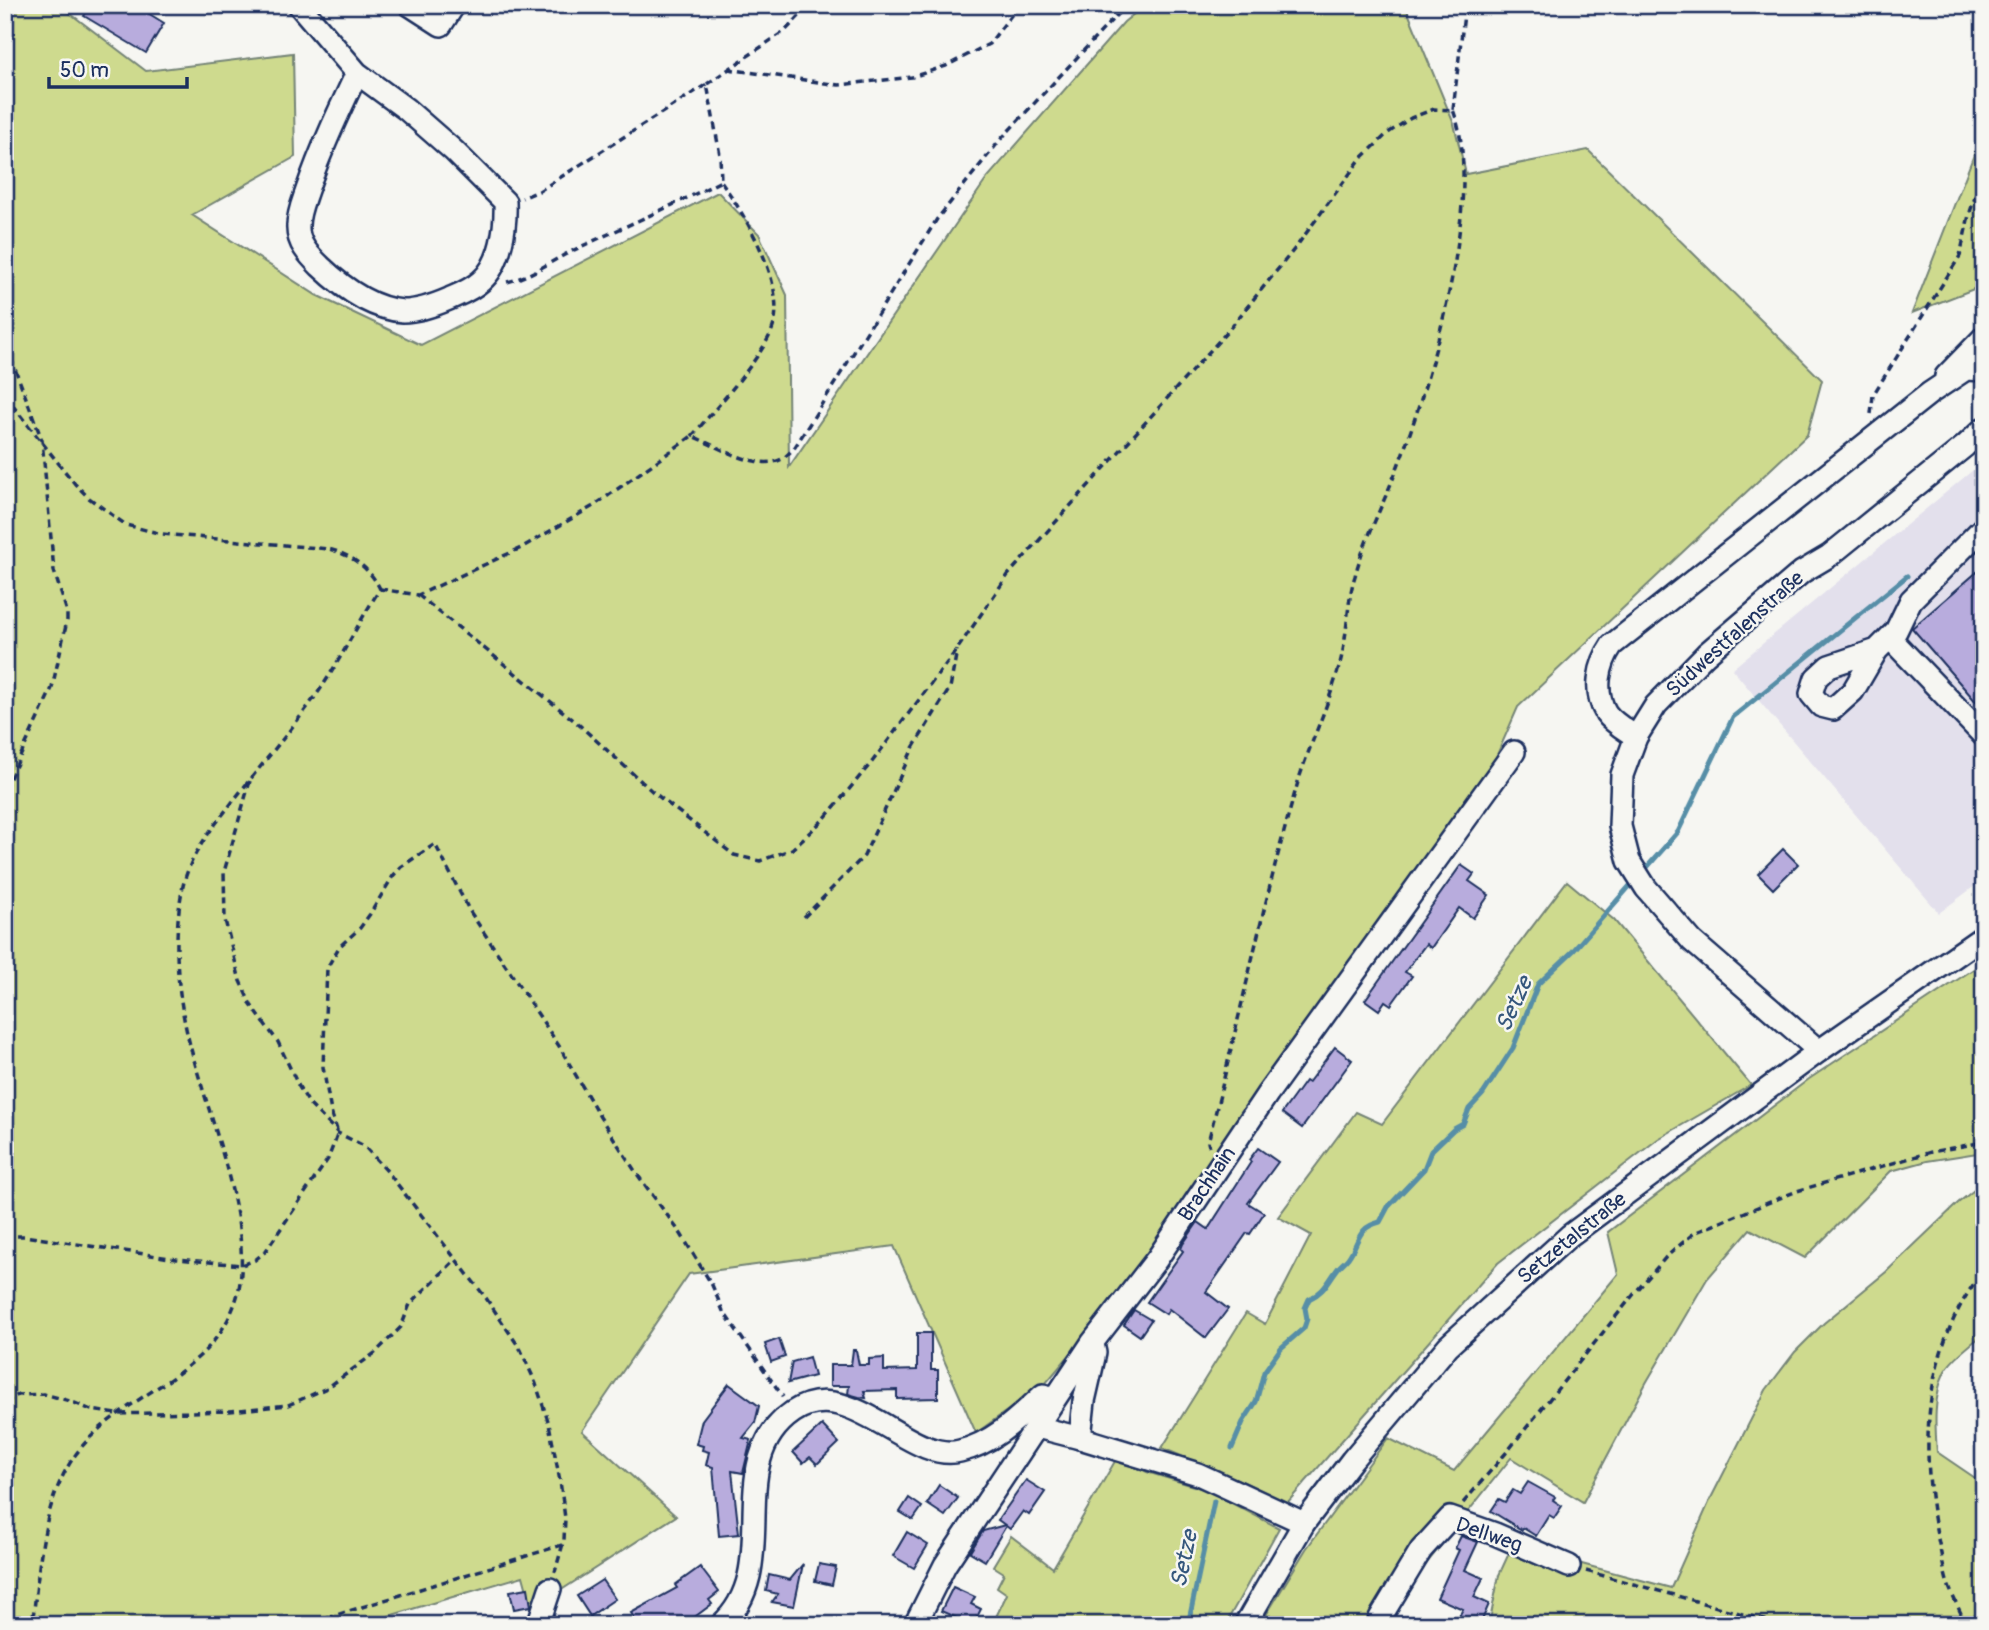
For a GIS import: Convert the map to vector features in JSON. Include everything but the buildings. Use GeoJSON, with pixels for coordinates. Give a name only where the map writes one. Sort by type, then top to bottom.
{"type":"FeatureCollection","features":[{"type":"Feature","properties":{"kind":"street"},"geometry":{"type":"LineString","coordinates":[[299,5],[357,73],[406,109],[454,151],[505,202],[506,218],[501,242],[484,279],[467,292],[441,303],[402,311],[384,307],[369,302],[337,282],[301,242],[299,214],[318,157],[357,73]]}},
{"type":"Feature","properties":{"kind":"street"},"geometry":{"type":"LineString","coordinates":[[410,5],[441,25],[454,5]]}},
{"type":"Feature","properties":{"kind":"street"},"geometry":{"type":"LineString","coordinates":[[1636,737],[1605,712],[1598,690],[1603,658],[1612,645],[1930,393],[1984,337]]}},
{"type":"Feature","properties":{"kind":"street"},"geometry":{"type":"LineString","coordinates":[[1930,393],[1975,370],[1984,356]]}},
{"type":"Feature","properties":{"kind":"street"},"geometry":{"type":"LineString","coordinates":[[1965,446],[1984,429]]}},
{"type":"Feature","properties":{"kind":"street"},"geometry":{"type":"LineString","coordinates":[[1965,446],[1984,436]]}},
{"type":"Feature","properties":{"kind":"street","name":"Südwestfalenstraße"},"geometry":{"type":"LineString","coordinates":[[1819,1051],[1692,941],[1644,886],[1630,864],[1620,826],[1622,775],[1636,737],[1656,705],[1706,654],[1802,572],[1829,556],[1965,446]]}},
{"type":"Feature","properties":{"kind":"street"},"geometry":{"type":"LineString","coordinates":[[1984,527],[1911,600],[1896,631],[1883,644],[1984,736]]}},
{"type":"Feature","properties":{"kind":"street","name":"Brachhain"},"geometry":{"type":"LineString","coordinates":[[915,1625],[945,1565],[1092,1343],[1157,1259],[1268,1093],[1514,752]]}},
{"type":"Feature","properties":{"kind":"street","name":"Setzetalstraße"},"geometry":{"type":"LineString","coordinates":[[1245,1625],[1304,1523],[1352,1460],[1448,1346],[1569,1236],[1819,1051],[1984,936]]}},
{"type":"Feature","properties":{"kind":"street"},"geometry":{"type":"LineString","coordinates":[[1080,1438],[1084,1401],[1096,1353],[1092,1343]]}},
{"type":"Feature","properties":{"kind":"street"},"geometry":{"type":"LineString","coordinates":[[721,1625],[739,1604],[750,1578],[753,1559],[754,1491],[767,1439],[776,1426],[793,1412],[808,1404],[827,1402],[845,1406],[925,1446],[942,1452],[958,1452],[983,1444],[1008,1427],[1042,1395],[1055,1398]]}},
{"type":"Feature","properties":{"kind":"street"},"geometry":{"type":"LineString","coordinates":[[1037,1427],[1198,1474],[1304,1523]]}},
{"type":"Feature","properties":{"kind":"street","name":"Dellweg"},"geometry":{"type":"LineString","coordinates":[[1378,1625],[1420,1550],[1450,1518],[1569,1566]]}},
{"type":"Feature","properties":{"kind":"street"},"geometry":{"type":"LineString","coordinates":[[535,1622],[550,1589]]}},
{"type":"Feature","properties":{"kind":"path"},"geometry":{"type":"LineString","coordinates":[[505,202],[538,191],[707,84],[786,30],[810,5]]}},
{"type":"Feature","properties":{"kind":"path"},"geometry":{"type":"LineString","coordinates":[[728,69],[839,85],[912,77],[946,66],[989,44],[1019,5]]}},
{"type":"Feature","properties":{"kind":"path"},"geometry":{"type":"LineString","coordinates":[[692,436],[749,460],[764,463],[783,458],[795,447],[937,219],[1001,139],[1126,5]]}},
{"type":"Feature","properties":{"kind":"path"},"geometry":{"type":"LineString","coordinates":[[1219,1167],[1208,1142],[1298,781],[1342,656],[1354,576],[1411,429],[1444,315],[1460,229],[1463,173],[1460,128],[1453,110],[1465,5]]}},
{"type":"Feature","properties":{"kind":"path"},"geometry":{"type":"LineString","coordinates":[[418,595],[554,531],[692,436],[766,344],[775,321],[773,285],[739,208],[721,181],[720,155],[707,84]]}},
{"type":"Feature","properties":{"kind":"path"},"geometry":{"type":"LineString","coordinates":[[380,589],[418,595],[576,722],[653,792],[734,855],[760,861],[792,849],[824,819],[872,762],[958,648],[1008,575],[1226,333],[1297,247],[1359,161],[1388,133],[1411,118],[1434,109],[1453,110]]}},
{"type":"Feature","properties":{"kind":"path"},"geometry":{"type":"LineString","coordinates":[[1867,443],[1873,395],[1960,256],[1969,215],[1984,171]]}},
{"type":"Feature","properties":{"kind":"path"},"geometry":{"type":"LineString","coordinates":[[484,279],[506,282],[526,278],[565,254],[721,181]]}},
{"type":"Feature","properties":{"kind":"path"},"geometry":{"type":"LineString","coordinates":[[5,323],[9,353],[42,440],[54,571],[57,589],[67,612],[52,688],[5,789]]}},
{"type":"Feature","properties":{"kind":"path"},"geometry":{"type":"LineString","coordinates":[[5,396],[89,498],[126,525],[162,534],[328,550],[344,554],[374,578],[380,589]]}},
{"type":"Feature","properties":{"kind":"path"},"geometry":{"type":"LineString","coordinates":[[32,1625],[47,1519],[53,1496],[75,1456],[88,1440],[117,1414],[186,1369],[214,1344],[237,1297],[242,1265],[237,1215],[228,1174],[187,1032],[181,1000],[178,936],[183,886],[196,852],[331,674],[380,589]]}},
{"type":"Feature","properties":{"kind":"path"},"geometry":{"type":"LineString","coordinates":[[804,918],[864,856],[913,748],[950,688],[958,648]]}},
{"type":"Feature","properties":{"kind":"path"},"geometry":{"type":"LineString","coordinates":[[252,775],[224,872],[225,920],[240,981],[251,1005],[278,1042],[310,1105],[338,1133],[364,1146],[387,1171],[505,1324],[521,1350],[549,1424],[565,1518],[562,1545],[550,1589]]}},
{"type":"Feature","properties":{"kind":"path"},"geometry":{"type":"LineString","coordinates":[[5,1236],[24,1236],[177,1259],[242,1265],[265,1252],[328,1158],[338,1133],[331,1112],[323,1067],[327,968],[339,947],[360,928],[393,876],[401,867],[435,844],[469,910],[559,1046],[607,1129],[681,1234],[712,1285],[723,1311],[793,1412]]}},
{"type":"Feature","properties":{"kind":"path"},"geometry":{"type":"LineString","coordinates":[[1450,1518],[1507,1453],[1634,1294],[1666,1257],[1694,1233],[1797,1191],[1931,1152],[1984,1142]]}},
{"type":"Feature","properties":{"kind":"path"},"geometry":{"type":"LineString","coordinates":[[5,1402],[18,1395],[44,1394],[91,1410],[117,1414],[257,1409],[288,1405],[310,1397],[351,1372],[382,1347],[401,1327],[410,1304],[455,1259]]}},
{"type":"Feature","properties":{"kind":"path"},"geometry":{"type":"LineString","coordinates":[[1966,1625],[1947,1580],[1934,1517],[1927,1457],[1929,1400],[1942,1343],[1970,1287],[1984,1270]]}},
{"type":"Feature","properties":{"kind":"path"},"geometry":{"type":"LineString","coordinates":[[304,1625],[562,1545]]}},
{"type":"Feature","properties":{"kind":"path"},"geometry":{"type":"LineString","coordinates":[[1569,1566],[1783,1625]]}},
{"type":"Feature","properties":{"kind":"shaded area"},"geometry":{"type":"Polygon","coordinates":[[[1984,461],[1984,879],[1939,913],[1732,669],[1984,461]]]}},
{"type":"Feature","properties":{"kind":"green space"},"geometry":{"type":"Polygon","coordinates":[[[5,5],[59,5],[146,71],[293,53],[295,157],[192,215],[316,295],[421,345],[718,192],[759,234],[787,295],[789,467],[988,177],[1124,22],[1145,5],[1405,5],[1454,124],[1466,174],[1588,150],[1822,380],[1807,435],[1518,707],[1474,807],[1150,1259],[1046,1383],[976,1433],[894,1246],[689,1274],[582,1431],[676,1516],[532,1609],[523,1576],[389,1616],[393,1625],[5,1625],[5,5]]]}},
{"type":"Feature","properties":{"kind":"green space"},"geometry":{"type":"Polygon","coordinates":[[[1984,129],[1984,285],[1912,313],[1984,129]]]}},
{"type":"Feature","properties":{"kind":"green space"},"geometry":{"type":"Polygon","coordinates":[[[1567,881],[1614,920],[1751,1085],[1658,1139],[1498,1263],[1287,1503],[1162,1448],[1246,1313],[1265,1324],[1311,1235],[1278,1217],[1356,1112],[1382,1124],[1567,881]]]}},
{"type":"Feature","properties":{"kind":"green space"},"geometry":{"type":"Polygon","coordinates":[[[1984,962],[1984,1152],[1927,1161],[1891,1171],[1805,1258],[1750,1229],[1707,1279],[1646,1383],[1583,1502],[1511,1458],[1387,1613],[1384,1625],[1260,1625],[1306,1549],[1388,1438],[1454,1471],[1618,1274],[1608,1232],[1809,1079],[1984,962]]]}},
{"type":"Feature","properties":{"kind":"green space"},"geometry":{"type":"Polygon","coordinates":[[[1984,1182],[1984,1334],[1968,1346],[1945,1371],[1938,1390],[1935,1422],[1937,1452],[1984,1484],[1984,1625],[1489,1625],[1499,1575],[1515,1540],[1552,1556],[1671,1588],[1711,1498],[1766,1390],[1795,1352],[1824,1323],[1886,1272],[1958,1203],[1984,1182]]]}},
{"type":"Feature","properties":{"kind":"green space"},"geometry":{"type":"Polygon","coordinates":[[[1118,1456],[1147,1472],[1207,1490],[1279,1528],[1225,1625],[992,1625],[1007,1594],[997,1587],[1004,1573],[993,1566],[1011,1536],[1053,1568],[1118,1456]]]}},
{"type":"Feature","properties":{"kind":"waterway","name":"Setze"},"geometry":{"type":"LineString","coordinates":[[1642,873],[1678,832],[1733,717],[1907,576]]}},
{"type":"Feature","properties":{"kind":"waterway","name":"Setze"},"geometry":{"type":"LineString","coordinates":[[1232,1448],[1243,1422],[1256,1402],[1264,1372],[1281,1348],[1304,1328],[1307,1319],[1305,1308],[1309,1299],[1322,1290],[1348,1258],[1362,1232],[1380,1222],[1388,1207],[1424,1169],[1431,1151],[1463,1124],[1469,1109],[1483,1094],[1513,1048],[1538,984],[1573,951],[1635,880]]}},
{"type":"Feature","properties":{"kind":"waterway","name":"Setze"},"geometry":{"type":"LineString","coordinates":[[1188,1625],[1214,1501]]}}]}
